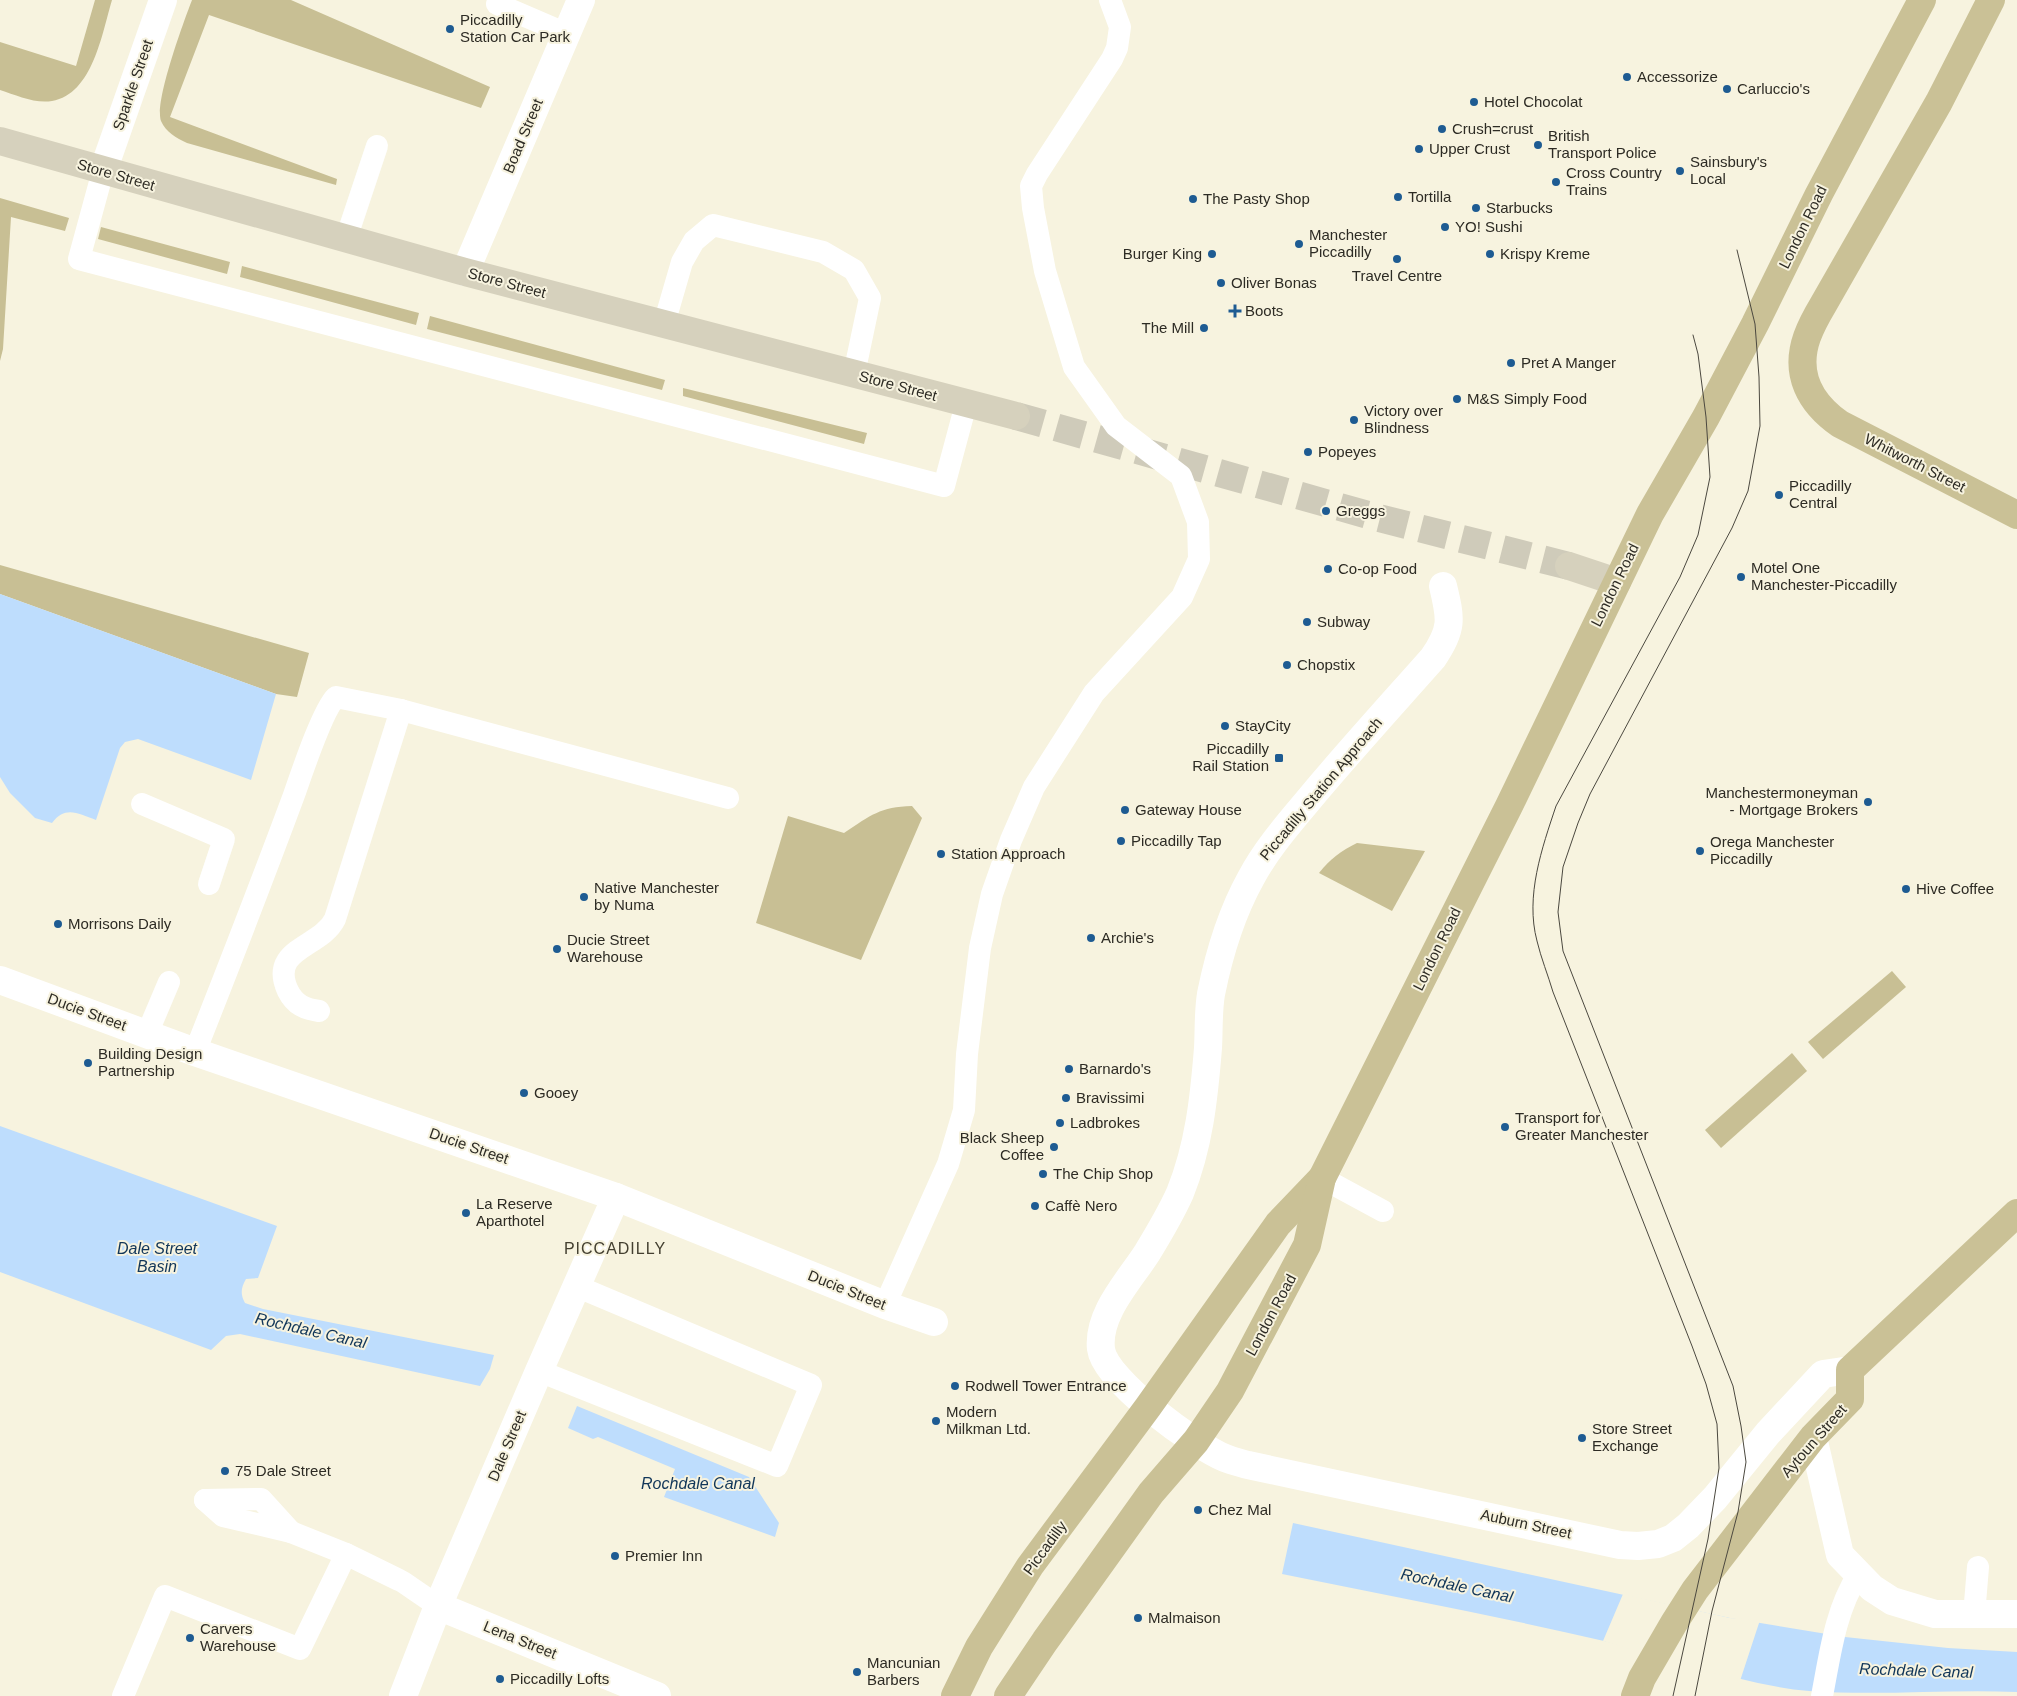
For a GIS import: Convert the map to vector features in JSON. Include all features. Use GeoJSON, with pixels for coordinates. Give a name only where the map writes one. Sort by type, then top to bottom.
{"type":"FeatureCollection","features":[{"type":"Feature","properties":{"kind":"main road","name":"London Road"},"geometry":{"type":"LineString","coordinates":[[1196,1440],[1230,1391],[1307,1245],[1322,1178],[1509,806],[1650,514],[1715,400],[1819,194],[1922,0]]}},
{"type":"Feature","properties":{"kind":"main road","name":"Whitworth Street"},"geometry":{"type":"LineString","coordinates":[[1992,0],[1939,102],[1828,295],[1807,336],[1803,355],[1804,375],[1810,393],[1818,405],[1840,424],[2017,515]]}},
{"type":"Feature","properties":{"kind":"main road","name":"London Road"},"geometry":{"type":"LineString","coordinates":[[1148,1407],[1278,1224],[1322,1178]]}},
{"type":"Feature","properties":{"kind":"main road"},"geometry":{"type":"LineString","coordinates":[[1850,1370],[2017,1213]]}},
{"type":"Feature","properties":{"kind":"main road","name":"Aytoun Street"},"geometry":{"type":"LineString","coordinates":[[1636,1696],[1642,1678],[1696,1590],[1813,1437],[1850,1400],[1850,1370]]}},
{"type":"Feature","properties":{"kind":"main road","name":"Piccadilly"},"geometry":{"type":"LineString","coordinates":[[954,1696],[979,1647],[1030,1566],[1148,1407]]}},
{"type":"Feature","properties":{"kind":"main road"},"geometry":{"type":"LineString","coordinates":[[1008,1696],[1151,1493],[1196,1440]]}},
{"type":"Feature","properties":{"kind":"street","name":"Sparkle Street"},"geometry":{"type":"LineString","coordinates":[[103,171],[163,0]]}},
{"type":"Feature","properties":{"kind":"street","name":"Boad Street"},"geometry":{"type":"LineString","coordinates":[[465,272],[582,0]]}},
{"type":"Feature","properties":{"kind":"street","name":"Store Street"},"geometry":{"type":"LineString","coordinates":[[0,141],[465,272],[1016,416]]}},
{"type":"Feature","properties":{"kind":"street"},"geometry":{"type":"LineString","coordinates":[[1569,566],[1616,582]]}},
{"type":"Feature","properties":{"kind":"street","name":"Piccadilly Station Approach"},"geometry":{"type":"LineString","coordinates":[[1148,1407],[1110,1369],[1102,1350],[1103,1327],[1107,1313],[1149,1250],[1179,1194],[1194,1154],[1204,1098],[1210,998],[1221,952],[1236,910],[1260,863],[1291,821],[1433,658],[1443,644],[1450,625],[1449,610],[1443,586]]}},
{"type":"Feature","properties":{"kind":"street","name":"Ducie Street"},"geometry":{"type":"LineString","coordinates":[[0,980],[195,1052],[616,1197],[884,1305],[934,1322]]}},
{"type":"Feature","properties":{"kind":"street","name":"Dale Street"},"geometry":{"type":"LineString","coordinates":[[403,1696],[438,1606],[539,1370],[616,1197]]}},
{"type":"Feature","properties":{"kind":"street","name":"Auburn Street"},"geometry":{"type":"LineString","coordinates":[[1148,1407],[1224,1458],[1248,1465],[1620,1545],[1638,1546],[1658,1544],[1673,1538],[1688,1526],[1746,1462],[1768,1433],[1823,1374],[1850,1370]]}},
{"type":"Feature","properties":{"kind":"street"},"geometry":{"type":"LineString","coordinates":[[1813,1437],[1840,1555],[1872,1588],[1892,1601],[1934,1614],[2017,1614]]}},
{"type":"Feature","properties":{"kind":"street","name":"Lena Street"},"geometry":{"type":"LineString","coordinates":[[438,1606],[652,1695]]}},
{"type":"Feature","properties":{"kind":"lane"},"geometry":{"type":"LineString","coordinates":[[884,1305],[948,1164],[964,1110],[967,1054],[980,948],[992,894],[1011,840],[1034,787],[1094,693],[1182,597],[1199,559],[1198,522],[1181,476],[1116,426],[1074,366],[1045,271],[1033,208],[1032,186],[1037,174],[1112,59],[1120,27],[1110,0]]}},
{"type":"Feature","properties":{"kind":"lane"},"geometry":{"type":"LineString","coordinates":[[497,4],[567,34]]}},
{"type":"Feature","properties":{"kind":"lane"},"geometry":{"type":"LineString","coordinates":[[346,239],[377,146]]}},
{"type":"Feature","properties":{"kind":"lane"},"geometry":{"type":"LineString","coordinates":[[103,171],[79,259],[944,486],[966,404]]}},
{"type":"Feature","properties":{"kind":"lane"},"geometry":{"type":"LineString","coordinates":[[664,324],[682,262],[694,240],[714,225],[823,252],[854,270],[870,298],[854,374]]}},
{"type":"Feature","properties":{"kind":"lane"},"geometry":{"type":"LineString","coordinates":[[195,1052],[236,950],[310,752],[330,704],[340,696],[401,710],[728,798]]}},
{"type":"Feature","properties":{"kind":"lane"},"geometry":{"type":"LineString","coordinates":[[319,1011],[309,1009],[293,1000],[286,985],[285,966],[293,953],[325,932],[335,919],[401,710]]}},
{"type":"Feature","properties":{"kind":"lane"},"geometry":{"type":"LineString","coordinates":[[142,804],[224,839],[209,884]]}},
{"type":"Feature","properties":{"kind":"lane"},"geometry":{"type":"LineString","coordinates":[[147,1034],[169,982]]}},
{"type":"Feature","properties":{"kind":"lane"},"geometry":{"type":"LineString","coordinates":[[1322,1178],[1383,1211]]}},
{"type":"Feature","properties":{"kind":"lane"},"geometry":{"type":"LineString","coordinates":[[539,1370],[776,1466],[811,1385],[576,1286]]}},
{"type":"Feature","properties":{"kind":"lane"},"geometry":{"type":"LineString","coordinates":[[291,1532],[346,1554],[401,1581],[438,1606]]}},
{"type":"Feature","properties":{"kind":"lane"},"geometry":{"type":"LineString","coordinates":[[123,1696],[165,1596],[300,1649],[346,1554]]}},
{"type":"Feature","properties":{"kind":"lane"},"geometry":{"type":"LineString","coordinates":[[1974,1615],[1978,1567]]}},
{"type":"Feature","properties":{"kind":"lane"},"geometry":{"type":"LineString","coordinates":[[1822,1696],[1837,1622],[1852,1584],[1858,1575]]}},
{"type":"Feature","properties":{"kind":"shaded area"},"geometry":{"type":"Polygon","coordinates":[[[95,0],[112,0],[94,60],[77,87],[66,96],[46,102],[26,99],[0,90],[0,42],[76,66],[95,0]]]}},
{"type":"Feature","properties":{"kind":"shaded area"},"geometry":{"type":"Polygon","coordinates":[[[192,0],[291,0],[490,87],[481,108],[209,15],[170,117],[337,179],[336,185],[187,143],[175,137],[166,128],[161,121],[160,111],[171,61],[192,0]]]}},
{"type":"Feature","properties":{"kind":"shaded area"},"geometry":{"type":"Polygon","coordinates":[[[0,198],[69,218],[65,231],[11,217],[3,349],[0,361],[0,198]]]}},
{"type":"Feature","properties":{"kind":"shaded area"},"geometry":{"type":"Polygon","coordinates":[[[101,227],[230,262],[227,274],[98,239],[101,227]]]}},
{"type":"Feature","properties":{"kind":"shaded area"},"geometry":{"type":"Polygon","coordinates":[[[242,266],[419,313],[416,325],[240,277],[242,266]]]}},
{"type":"Feature","properties":{"kind":"shaded area"},"geometry":{"type":"Polygon","coordinates":[[[430,316],[665,380],[662,390],[427,329],[430,316]]]}},
{"type":"Feature","properties":{"kind":"shaded area"},"geometry":{"type":"Polygon","coordinates":[[[683,388],[867,433],[864,444],[683,396],[683,388]]]}},
{"type":"Feature","properties":{"kind":"shaded area"},"geometry":{"type":"Polygon","coordinates":[[[0,565],[309,653],[297,697],[276,694],[0,594],[0,565]]]}},
{"type":"Feature","properties":{"kind":"shaded area"},"geometry":{"type":"Polygon","coordinates":[[[912,806],[922,818],[861,960],[756,923],[788,816],[844,833],[876,813],[892,808],[912,806]]]}},
{"type":"Feature","properties":{"kind":"shaded area"},"geometry":{"type":"Polygon","coordinates":[[[1357,843],[1425,851],[1392,911],[1319,873],[1336,856],[1357,843]]]}},
{"type":"Feature","properties":{"kind":"shaded area"},"geometry":{"type":"Polygon","coordinates":[[[1892,971],[1906,987],[1823,1059],[1808,1042],[1892,971]]]}},
{"type":"Feature","properties":{"kind":"shaded area"},"geometry":{"type":"Polygon","coordinates":[[[1792,1053],[1807,1071],[1721,1148],[1705,1130],[1792,1053]]]}},
{"type":"Feature","properties":{"kind":"water"},"geometry":{"type":"Polygon","coordinates":[[[0,594],[276,694],[251,780],[138,739],[125,742],[120,748],[96,820],[72,812],[62,814],[52,823],[35,818],[10,793],[0,777],[0,594]]]}},
{"type":"Feature","properties":{"kind":"water","name":"Dale Street Basin"},"geometry":{"type":"Polygon","coordinates":[[[0,1126],[277,1226],[258,1278],[246,1279],[243,1285],[242,1297],[245,1303],[263,1309],[494,1355],[490,1369],[480,1386],[240,1334],[226,1336],[211,1350],[0,1272],[0,1126]]]}},
{"type":"Feature","properties":{"kind":"water","name":"Rochdale Canal"},"geometry":{"type":"Polygon","coordinates":[[[577,1406],[749,1477],[779,1523],[775,1537],[664,1497],[675,1469],[598,1437],[593,1439],[568,1428],[577,1406]]]}},
{"type":"Feature","properties":{"kind":"water"},"geometry":{"type":"Polygon","coordinates":[[[1293,1523],[1730,1618],[1845,1637],[1948,1648],[2017,1652],[2017,1692],[1861,1693],[1783,1688],[1732,1677],[1604,1641],[1282,1574],[1293,1523]]]}},
{"type":"Feature","properties":{"kind":"pier"},"geometry":{"type":"Polygon","coordinates":[[[1623,1594],[1730,1618],[1760,1620],[1740,1681],[1603,1641],[1623,1594]]]}},
{"type":"Feature","properties":{"kind":"tunnel"},"geometry":{"type":"LineString","coordinates":[[1016,416],[1379,518],[1569,566]]}},
{"type":"Feature","properties":{"kind":"tram line"},"geometry":{"type":"LineString","coordinates":[[1695,1696],[1712,1611],[1738,1512],[1746,1462],[1741,1426],[1733,1386],[1563,951],[1558,912],[1563,867],[1590,794],[1732,528],[1748,491],[1760,426],[1759,377],[1755,324],[1737,250]]}},
{"type":"Feature","properties":{"kind":"tram line"},"geometry":{"type":"LineString","coordinates":[[1673,1696],[1708,1539],[1719,1468],[1717,1424],[1706,1384],[1692,1346],[1553,992],[1540,954],[1534,924],[1533,907],[1537,872],[1545,838],[1556,806],[1680,577],[1698,535],[1710,477],[1706,417],[1698,354],[1693,335]]}},
{"type":"Feature","properties":{"kind":"place","name":"Piccadilly Station Car Park"},"geometry":{"type":"Point","coordinates":[450,29]}},
{"type":"Feature","properties":{"kind":"place","name":"Accessorize"},"geometry":{"type":"Point","coordinates":[1627,77]}},
{"type":"Feature","properties":{"kind":"place","name":"Carluccio's"},"geometry":{"type":"Point","coordinates":[1727,89]}},
{"type":"Feature","properties":{"kind":"place","name":"Hotel Chocolat"},"geometry":{"type":"Point","coordinates":[1474,102]}},
{"type":"Feature","properties":{"kind":"place","name":"Crush=crust"},"geometry":{"type":"Point","coordinates":[1442,129]}},
{"type":"Feature","properties":{"kind":"place","name":"British Transport Police"},"geometry":{"type":"Point","coordinates":[1538,145]}},
{"type":"Feature","properties":{"kind":"place","name":"Upper Crust"},"geometry":{"type":"Point","coordinates":[1419,149]}},
{"type":"Feature","properties":{"kind":"place","name":"Sainsbury's Local"},"geometry":{"type":"Point","coordinates":[1680,171]}},
{"type":"Feature","properties":{"kind":"place","name":"Cross Country Trains"},"geometry":{"type":"Point","coordinates":[1556,182]}},
{"type":"Feature","properties":{"kind":"place","name":"Tortilla"},"geometry":{"type":"Point","coordinates":[1398,197]}},
{"type":"Feature","properties":{"kind":"place","name":"The Pasty Shop"},"geometry":{"type":"Point","coordinates":[1193,199]}},
{"type":"Feature","properties":{"kind":"place","name":"Starbucks"},"geometry":{"type":"Point","coordinates":[1476,208]}},
{"type":"Feature","properties":{"kind":"place","name":"YO! Sushi"},"geometry":{"type":"Point","coordinates":[1445,227]}},
{"type":"Feature","properties":{"kind":"place","name":"Manchester Piccadilly"},"geometry":{"type":"Point","coordinates":[1299,244]}},
{"type":"Feature","properties":{"kind":"place","name":"Burger King"},"geometry":{"type":"Point","coordinates":[1212,254]}},
{"type":"Feature","properties":{"kind":"place","name":"Krispy Kreme"},"geometry":{"type":"Point","coordinates":[1490,254]}},
{"type":"Feature","properties":{"kind":"place","name":"Travel Centre"},"geometry":{"type":"Point","coordinates":[1397,259]}},
{"type":"Feature","properties":{"kind":"place","name":"Oliver Bonas"},"geometry":{"type":"Point","coordinates":[1221,283]}},
{"type":"Feature","properties":{"kind":"place","name":"Boots"},"geometry":{"type":"Point","coordinates":[1235,311]}},
{"type":"Feature","properties":{"kind":"place","name":"The Mill"},"geometry":{"type":"Point","coordinates":[1204,328]}},
{"type":"Feature","properties":{"kind":"place","name":"Pret A Manger"},"geometry":{"type":"Point","coordinates":[1511,363]}},
{"type":"Feature","properties":{"kind":"place","name":"M&S Simply Food"},"geometry":{"type":"Point","coordinates":[1457,399]}},
{"type":"Feature","properties":{"kind":"place","name":"Victory over Blindness"},"geometry":{"type":"Point","coordinates":[1354,420]}},
{"type":"Feature","properties":{"kind":"place","name":"Popeyes"},"geometry":{"type":"Point","coordinates":[1308,452]}},
{"type":"Feature","properties":{"kind":"place","name":"Piccadilly Central"},"geometry":{"type":"Point","coordinates":[1779,495]}},
{"type":"Feature","properties":{"kind":"place","name":"Greggs"},"geometry":{"type":"Point","coordinates":[1326,511]}},
{"type":"Feature","properties":{"kind":"place","name":"Co-op Food"},"geometry":{"type":"Point","coordinates":[1328,569]}},
{"type":"Feature","properties":{"kind":"place","name":"Motel One Manchester-Piccadilly"},"geometry":{"type":"Point","coordinates":[1741,577]}},
{"type":"Feature","properties":{"kind":"place","name":"Subway"},"geometry":{"type":"Point","coordinates":[1307,622]}},
{"type":"Feature","properties":{"kind":"place","name":"Chopstix"},"geometry":{"type":"Point","coordinates":[1287,665]}},
{"type":"Feature","properties":{"kind":"place","name":"StayCity"},"geometry":{"type":"Point","coordinates":[1225,726]}},
{"type":"Feature","properties":{"kind":"place","name":"Piccadilly Rail Station"},"geometry":{"type":"Point","coordinates":[1279,758]}},
{"type":"Feature","properties":{"kind":"place","name":"Manchestermoneyman - Mortgage Brokers"},"geometry":{"type":"Point","coordinates":[1868,802]}},
{"type":"Feature","properties":{"kind":"place","name":"Gateway House"},"geometry":{"type":"Point","coordinates":[1125,810]}},
{"type":"Feature","properties":{"kind":"place","name":"Piccadilly Tap"},"geometry":{"type":"Point","coordinates":[1121,841]}},
{"type":"Feature","properties":{"kind":"place","name":"Orega Manchester Piccadilly"},"geometry":{"type":"Point","coordinates":[1700,851]}},
{"type":"Feature","properties":{"kind":"place","name":"Station Approach"},"geometry":{"type":"Point","coordinates":[941,854]}},
{"type":"Feature","properties":{"kind":"place","name":"Hive Coffee"},"geometry":{"type":"Point","coordinates":[1906,889]}},
{"type":"Feature","properties":{"kind":"place","name":"Native Manchester by Numa"},"geometry":{"type":"Point","coordinates":[584,897]}},
{"type":"Feature","properties":{"kind":"place","name":"Morrisons Daily"},"geometry":{"type":"Point","coordinates":[58,924]}},
{"type":"Feature","properties":{"kind":"place","name":"Archie's"},"geometry":{"type":"Point","coordinates":[1091,938]}},
{"type":"Feature","properties":{"kind":"place","name":"Ducie Street Warehouse"},"geometry":{"type":"Point","coordinates":[557,949]}},
{"type":"Feature","properties":{"kind":"place","name":"Building Design Partnership"},"geometry":{"type":"Point","coordinates":[88,1063]}},
{"type":"Feature","properties":{"kind":"place","name":"Barnardo's"},"geometry":{"type":"Point","coordinates":[1069,1069]}},
{"type":"Feature","properties":{"kind":"place","name":"Gooey"},"geometry":{"type":"Point","coordinates":[524,1093]}},
{"type":"Feature","properties":{"kind":"place","name":"Bravissimi"},"geometry":{"type":"Point","coordinates":[1066,1098]}},
{"type":"Feature","properties":{"kind":"place","name":"Ladbrokes"},"geometry":{"type":"Point","coordinates":[1060,1123]}},
{"type":"Feature","properties":{"kind":"place","name":"Transport for Greater Manchester"},"geometry":{"type":"Point","coordinates":[1505,1127]}},
{"type":"Feature","properties":{"kind":"place","name":"Black Sheep Coffee"},"geometry":{"type":"Point","coordinates":[1054,1147]}},
{"type":"Feature","properties":{"kind":"place","name":"The Chip Shop"},"geometry":{"type":"Point","coordinates":[1043,1174]}},
{"type":"Feature","properties":{"kind":"place","name":"Caffè Nero"},"geometry":{"type":"Point","coordinates":[1035,1206]}},
{"type":"Feature","properties":{"kind":"place","name":"La Reserve Aparthotel"},"geometry":{"type":"Point","coordinates":[466,1213]}},
{"type":"Feature","properties":{"kind":"place","name":"Rodwell Tower Entrance"},"geometry":{"type":"Point","coordinates":[955,1386]}},
{"type":"Feature","properties":{"kind":"place","name":"Modern Milkman Ltd."},"geometry":{"type":"Point","coordinates":[936,1421]}},
{"type":"Feature","properties":{"kind":"place","name":"Store Street Exchange"},"geometry":{"type":"Point","coordinates":[1582,1438]}},
{"type":"Feature","properties":{"kind":"place","name":"75 Dale Street"},"geometry":{"type":"Point","coordinates":[225,1471]}},
{"type":"Feature","properties":{"kind":"place","name":"Chez Mal"},"geometry":{"type":"Point","coordinates":[1198,1510]}},
{"type":"Feature","properties":{"kind":"place","name":"Premier Inn"},"geometry":{"type":"Point","coordinates":[615,1556]}},
{"type":"Feature","properties":{"kind":"place","name":"Malmaison"},"geometry":{"type":"Point","coordinates":[1138,1618]}},
{"type":"Feature","properties":{"kind":"place","name":"Carvers Warehouse"},"geometry":{"type":"Point","coordinates":[190,1638]}},
{"type":"Feature","properties":{"kind":"place","name":"Mancunian Barbers"},"geometry":{"type":"Point","coordinates":[857,1672]}},
{"type":"Feature","properties":{"kind":"place","name":"Piccadilly Lofts"},"geometry":{"type":"Point","coordinates":[500,1679]}},
{"type":"Feature","properties":{"kind":"district","name":"PICCADILLY"},"geometry":{"type":"Point","coordinates":[615,1248]}}]}
